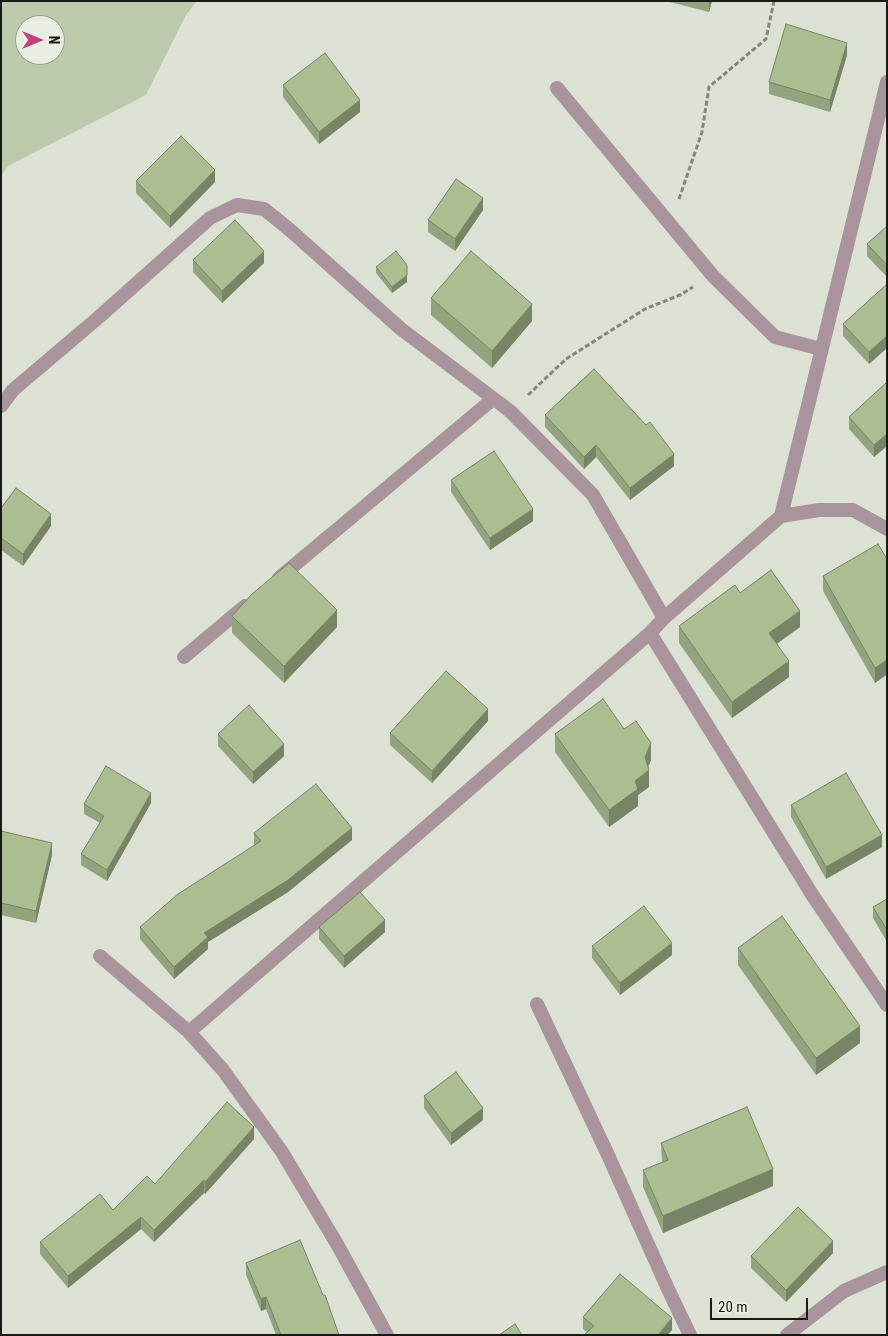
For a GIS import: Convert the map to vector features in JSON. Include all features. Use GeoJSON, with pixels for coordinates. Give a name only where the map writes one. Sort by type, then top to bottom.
{"type":"FeatureCollection","features":[{"type":"Feature","properties":{"kind":"street"},"geometry":{"type":"LineString","coordinates":[[780,516],[887,82]]}},
{"type":"Feature","properties":{"kind":"street"},"geometry":{"type":"LineString","coordinates":[[557,88],[714,276],[775,338],[821,349]]}},
{"type":"Feature","properties":{"kind":"street"},"geometry":{"type":"LineString","coordinates":[[1,406],[13,390],[99,317],[210,218],[236,205],[264,209],[401,329],[510,411],[593,495],[664,618]]}},
{"type":"Feature","properties":{"kind":"street"},"geometry":{"type":"LineString","coordinates":[[267,587],[493,399]]}},
{"type":"Feature","properties":{"kind":"street"},"geometry":{"type":"LineString","coordinates":[[189,1032],[650,632],[780,516],[819,510],[853,510],[887,529]]}},
{"type":"Feature","properties":{"kind":"street"},"geometry":{"type":"LineString","coordinates":[[184,656],[252,600]]}},
{"type":"Feature","properties":{"kind":"street"},"geometry":{"type":"LineString","coordinates":[[650,632],[813,896],[887,1005]]}},
{"type":"Feature","properties":{"kind":"street"},"geometry":{"type":"LineString","coordinates":[[100,956],[189,1032],[223,1070],[282,1152],[337,1244],[387,1335]]}},
{"type":"Feature","properties":{"kind":"street"},"geometry":{"type":"LineString","coordinates":[[537,1004],[690,1335]]}},
{"type":"Feature","properties":{"kind":"street"},"geometry":{"type":"LineString","coordinates":[[787,1335],[844,1292],[887,1272]]}},
{"type":"Feature","properties":{"kind":"path"},"geometry":{"type":"LineString","coordinates":[[670,224],[702,132],[709,87],[766,39],[774,1]]}},
{"type":"Feature","properties":{"kind":"path"},"geometry":{"type":"LineString","coordinates":[[510,411],[566,359],[645,309],[680,295],[714,276]]}},
{"type":"Feature","properties":{"kind":"green space"},"geometry":{"type":"Polygon","coordinates":[[[1,1],[197,1],[186,15],[146,95],[8,166],[1,176],[1,1]]]}},
{"type":"Feature","properties":{"kind":"building"},"geometry":{"type":"Polygon","coordinates":[[[786,24],[847,43],[830,100],[769,82],[786,24]]]}},
{"type":"Feature","properties":{"kind":"building"},"geometry":{"type":"Polygon","coordinates":[[[325,53],[360,100],[319,132],[283,85],[325,53]]]}},
{"type":"Feature","properties":{"kind":"building"},"geometry":{"type":"Polygon","coordinates":[[[181,136],[215,170],[170,216],[136,181],[181,136]]]}},
{"type":"Feature","properties":{"kind":"building"},"geometry":{"type":"Polygon","coordinates":[[[456,179],[483,198],[455,239],[428,220],[456,179]]]}},
{"type":"Feature","properties":{"kind":"building"},"geometry":{"type":"Polygon","coordinates":[[[235,220],[264,251],[222,291],[193,260],[235,220]]]}},
{"type":"Feature","properties":{"kind":"building"},"geometry":{"type":"Polygon","coordinates":[[[887,226],[887,265],[867,244],[887,226]]]}},
{"type":"Feature","properties":{"kind":"building"},"geometry":{"type":"Polygon","coordinates":[[[396,251],[407,265],[407,275],[392,287],[376,267],[396,251]]]}},
{"type":"Feature","properties":{"kind":"building"},"geometry":{"type":"Polygon","coordinates":[[[471,251],[532,304],[492,351],[431,298],[471,251]]]}},
{"type":"Feature","properties":{"kind":"building"},"geometry":{"type":"Polygon","coordinates":[[[887,284],[887,336],[869,352],[843,324],[887,284]]]}},
{"type":"Feature","properties":{"kind":"building"},"geometry":{"type":"Polygon","coordinates":[[[594,369],[646,425],[650,422],[674,454],[630,488],[596,445],[584,457],[545,415],[594,369]]]}},
{"type":"Feature","properties":{"kind":"building"},"geometry":{"type":"Polygon","coordinates":[[[887,382],[887,434],[874,445],[849,417],[887,382]]]}},
{"type":"Feature","properties":{"kind":"building"},"geometry":{"type":"Polygon","coordinates":[[[494,451],[533,509],[490,538],[451,480],[494,451]]]}},
{"type":"Feature","properties":{"kind":"building"},"geometry":{"type":"Polygon","coordinates":[[[16,488],[51,514],[23,554],[1,538],[1,508],[16,488]]]}},
{"type":"Feature","properties":{"kind":"building"},"geometry":{"type":"Polygon","coordinates":[[[878,544],[887,559],[887,660],[875,668],[823,576],[878,544]]]}},
{"type":"Feature","properties":{"kind":"building"},"geometry":{"type":"Polygon","coordinates":[[[289,563],[337,610],[284,666],[232,616],[252,594],[289,563]]]}},
{"type":"Feature","properties":{"kind":"building"},"geometry":{"type":"Polygon","coordinates":[[[771,570],[800,611],[769,633],[789,661],[732,702],[679,626],[735,585],[740,593],[771,570]]]}},
{"type":"Feature","properties":{"kind":"building"},"geometry":{"type":"Polygon","coordinates":[[[446,671],[488,709],[432,771],[390,733],[446,671]]]}},
{"type":"Feature","properties":{"kind":"building"},"geometry":{"type":"Polygon","coordinates":[[[603,699],[624,729],[636,721],[651,743],[645,757],[649,770],[635,781],[638,789],[609,810],[555,734],[603,699]]]}},
{"type":"Feature","properties":{"kind":"building"},"geometry":{"type":"Polygon","coordinates":[[[249,705],[284,744],[253,772],[218,734],[249,705]]]}},
{"type":"Feature","properties":{"kind":"building"},"geometry":{"type":"Polygon","coordinates":[[[106,766],[151,793],[107,870],[81,854],[104,816],[84,804],[106,766]]]}},
{"type":"Feature","properties":{"kind":"building"},"geometry":{"type":"Polygon","coordinates":[[[846,773],[882,835],[826,867],[791,805],[846,773]]]}},
{"type":"Feature","properties":{"kind":"building"},"geometry":{"type":"Polygon","coordinates":[[[316,784],[352,828],[288,880],[204,933],[208,937],[174,967],[140,927],[178,894],[261,841],[254,833],[316,784]]]}},
{"type":"Feature","properties":{"kind":"building"},"geometry":{"type":"Polygon","coordinates":[[[1,831],[52,843],[36,911],[1,903],[1,831]]]}},
{"type":"Feature","properties":{"kind":"building"},"geometry":{"type":"Polygon","coordinates":[[[360,892],[385,920],[344,956],[319,927],[360,892]]]}},
{"type":"Feature","properties":{"kind":"building"},"geometry":{"type":"Polygon","coordinates":[[[887,899],[887,930],[873,907],[887,899]]]}},
{"type":"Feature","properties":{"kind":"building"},"geometry":{"type":"Polygon","coordinates":[[[644,906],[672,943],[620,983],[592,946],[644,906]]]}},
{"type":"Feature","properties":{"kind":"building"},"geometry":{"type":"Polygon","coordinates":[[[782,916],[860,1026],[816,1058],[738,948],[782,916]]]}},
{"type":"Feature","properties":{"kind":"building"},"geometry":{"type":"Polygon","coordinates":[[[456,1072],[483,1108],[451,1133],[424,1096],[456,1072]]]}},
{"type":"Feature","properties":{"kind":"building"},"geometry":{"type":"Polygon","coordinates":[[[227,1102],[254,1127],[205,1182],[204,1180],[154,1230],[141,1217],[68,1276],[40,1242],[100,1194],[113,1210],[147,1176],[155,1184],[227,1102]]]}},
{"type":"Feature","properties":{"kind":"building"},"geometry":{"type":"Polygon","coordinates":[[[747,1107],[773,1169],[663,1216],[643,1170],[668,1160],[661,1143],[747,1107]]]}},
{"type":"Feature","properties":{"kind":"building"},"geometry":{"type":"Polygon","coordinates":[[[798,1207],[833,1241],[786,1290],[751,1256],[798,1207]]]}},
{"type":"Feature","properties":{"kind":"building"},"geometry":{"type":"Polygon","coordinates":[[[300,1240],[323,1295],[325,1295],[339,1335],[281,1335],[266,1297],[261,1299],[246,1263],[300,1240]]]}},
{"type":"Feature","properties":{"kind":"building"},"geometry":{"type":"Polygon","coordinates":[[[620,1274],[672,1318],[658,1335],[584,1335],[594,1326],[583,1317],[620,1274]]]}},
{"type":"Feature","properties":{"kind":"building"},"geometry":{"type":"Polygon","coordinates":[[[515,1324],[522,1335],[499,1335],[515,1324]]]}}]}
